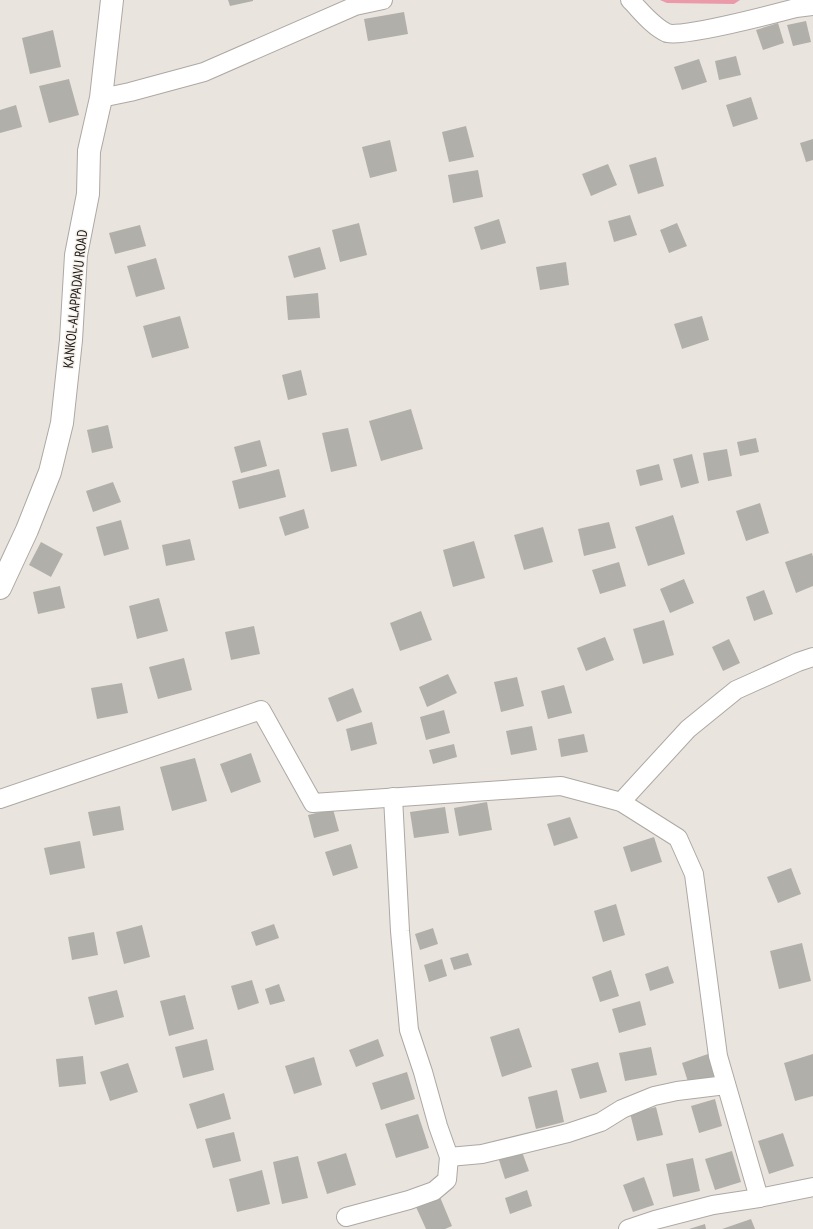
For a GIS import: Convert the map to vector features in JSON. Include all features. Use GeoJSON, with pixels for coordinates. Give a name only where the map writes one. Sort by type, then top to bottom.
{"type":"FeatureCollection","features":[{"type":"Feature","properties":{"kind":"main road","name":"KANKOL-ALAPPADAVU ROAD"},"geometry":{"type":"LineString","coordinates":[[0,588],[27,530],[50,472],[62,423],[71,340],[76,255],[88,194],[89,151],[101,98],[112,0]]}},
{"type":"Feature","properties":{"kind":"street"},"geometry":{"type":"LineString","coordinates":[[101,98],[130,92],[204,72],[354,6],[383,0]]}},
{"type":"Feature","properties":{"kind":"street"},"geometry":{"type":"LineString","coordinates":[[630,0],[654,25],[668,34],[691,33],[796,8],[813,6]]}},
{"type":"Feature","properties":{"kind":"street"},"geometry":{"type":"LineString","coordinates":[[621,802],[688,729],[736,690],[798,662],[813,657]]}},
{"type":"Feature","properties":{"kind":"street"},"geometry":{"type":"LineString","coordinates":[[0,800],[261,710],[313,803],[561,786],[621,802],[678,838],[694,874],[718,1056],[759,1198]]}},
{"type":"Feature","properties":{"kind":"street"},"geometry":{"type":"LineString","coordinates":[[346,1217],[409,1200],[434,1190],[447,1180],[449,1157],[409,1030],[400,931],[393,797]]}},
{"type":"Feature","properties":{"kind":"street"},"geometry":{"type":"LineString","coordinates":[[449,1157],[482,1154],[568,1134],[601,1122],[622,1109],[654,1096],[677,1091],[726,1085]]}},
{"type":"Feature","properties":{"kind":"street"},"geometry":{"type":"LineString","coordinates":[[628,1229],[655,1220],[713,1205],[759,1198],[813,1187]]}},
{"type":"Feature","properties":{"kind":"shaded area"},"geometry":{"type":"Polygon","coordinates":[[[660,0],[740,0],[734,4],[667,3],[660,0]]]}},
{"type":"Feature","properties":{"kind":"building"},"geometry":{"type":"Polygon","coordinates":[[[228,0],[253,0],[253,1],[230,6],[228,0]]]}},
{"type":"Feature","properties":{"kind":"building"},"geometry":{"type":"Polygon","coordinates":[[[404,12],[408,34],[368,41],[364,19],[404,12]]]}},
{"type":"Feature","properties":{"kind":"building"},"geometry":{"type":"Polygon","coordinates":[[[806,21],[811,42],[793,46],[787,25],[806,21]]]}},
{"type":"Feature","properties":{"kind":"building"},"geometry":{"type":"Polygon","coordinates":[[[778,23],[784,43],[763,50],[756,30],[778,23]]]}},
{"type":"Feature","properties":{"kind":"building"},"geometry":{"type":"Polygon","coordinates":[[[53,30],[61,67],[30,74],[22,38],[53,30]]]}},
{"type":"Feature","properties":{"kind":"building"},"geometry":{"type":"Polygon","coordinates":[[[736,56],[741,75],[719,80],[715,61],[736,56]]]}},
{"type":"Feature","properties":{"kind":"building"},"geometry":{"type":"Polygon","coordinates":[[[699,59],[707,82],[682,90],[674,67],[699,59]]]}},
{"type":"Feature","properties":{"kind":"building"},"geometry":{"type":"Polygon","coordinates":[[[69,79],[79,115],[49,123],[39,86],[69,79]]]}},
{"type":"Feature","properties":{"kind":"building"},"geometry":{"type":"Polygon","coordinates":[[[751,97],[758,119],[733,127],[726,105],[751,97]]]}},
{"type":"Feature","properties":{"kind":"building"},"geometry":{"type":"Polygon","coordinates":[[[16,105],[22,127],[0,133],[0,110],[16,105]]]}},
{"type":"Feature","properties":{"kind":"building"},"geometry":{"type":"Polygon","coordinates":[[[466,126],[474,157],[449,162],[442,132],[466,126]]]}},
{"type":"Feature","properties":{"kind":"building"},"geometry":{"type":"Polygon","coordinates":[[[813,139],[813,160],[806,162],[800,143],[813,139]]]}},
{"type":"Feature","properties":{"kind":"building"},"geometry":{"type":"Polygon","coordinates":[[[390,140],[397,171],[370,178],[362,147],[390,140]]]}},
{"type":"Feature","properties":{"kind":"building"},"geometry":{"type":"Polygon","coordinates":[[[656,157],[664,186],[638,194],[629,165],[656,157]]]}},
{"type":"Feature","properties":{"kind":"building"},"geometry":{"type":"Polygon","coordinates":[[[608,164],[617,185],[591,196],[582,174],[608,164]]]}},
{"type":"Feature","properties":{"kind":"building"},"geometry":{"type":"Polygon","coordinates":[[[478,170],[483,197],[453,203],[448,175],[478,170]]]}},
{"type":"Feature","properties":{"kind":"building"},"geometry":{"type":"Polygon","coordinates":[[[630,215],[637,235],[614,242],[608,221],[630,215]]]}},
{"type":"Feature","properties":{"kind":"building"},"geometry":{"type":"Polygon","coordinates":[[[499,219],[506,243],[481,250],[474,227],[499,219]]]}},
{"type":"Feature","properties":{"kind":"building"},"geometry":{"type":"Polygon","coordinates":[[[359,223],[367,255],[340,262],[332,230],[359,223]]]}},
{"type":"Feature","properties":{"kind":"building"},"geometry":{"type":"Polygon","coordinates":[[[677,223],[687,246],[669,253],[660,230],[677,223]]]}},
{"type":"Feature","properties":{"kind":"building"},"geometry":{"type":"Polygon","coordinates":[[[140,225],[146,246],[115,254],[109,233],[140,225]]]}},
{"type":"Feature","properties":{"kind":"building"},"geometry":{"type":"Polygon","coordinates":[[[320,247],[326,269],[294,278],[288,256],[320,247]]]}},
{"type":"Feature","properties":{"kind":"building"},"geometry":{"type":"Polygon","coordinates":[[[156,258],[165,289],[136,297],[127,266],[156,258]]]}},
{"type":"Feature","properties":{"kind":"building"},"geometry":{"type":"Polygon","coordinates":[[[566,262],[569,285],[540,290],[536,267],[566,262]]]}},
{"type":"Feature","properties":{"kind":"building"},"geometry":{"type":"Polygon","coordinates":[[[318,293],[320,318],[288,320],[286,296],[318,293]]]}},
{"type":"Feature","properties":{"kind":"building"},"geometry":{"type":"Polygon","coordinates":[[[180,316],[189,348],[152,358],[143,326],[180,316]]]}},
{"type":"Feature","properties":{"kind":"building"},"geometry":{"type":"Polygon","coordinates":[[[702,316],[709,340],[682,349],[674,324],[702,316]]]}},
{"type":"Feature","properties":{"kind":"building"},"geometry":{"type":"Polygon","coordinates":[[[301,370],[307,395],[288,400],[282,375],[301,370]]]}},
{"type":"Feature","properties":{"kind":"building"},"geometry":{"type":"Polygon","coordinates":[[[411,409],[423,449],[381,461],[369,421],[411,409]]]}},
{"type":"Feature","properties":{"kind":"building"},"geometry":{"type":"Polygon","coordinates":[[[108,425],[113,448],[92,453],[87,430],[108,425]]]}},
{"type":"Feature","properties":{"kind":"building"},"geometry":{"type":"Polygon","coordinates":[[[348,428],[357,466],[331,472],[322,433],[348,428]]]}},
{"type":"Feature","properties":{"kind":"building"},"geometry":{"type":"Polygon","coordinates":[[[756,438],[759,452],[740,456],[737,442],[756,438]]]}},
{"type":"Feature","properties":{"kind":"building"},"geometry":{"type":"Polygon","coordinates":[[[260,440],[267,466],[241,473],[234,447],[260,440]]]}},
{"type":"Feature","properties":{"kind":"building"},"geometry":{"type":"Polygon","coordinates":[[[727,449],[732,476],[708,481],[703,453],[727,449]]]}},
{"type":"Feature","properties":{"kind":"building"},"geometry":{"type":"Polygon","coordinates":[[[692,454],[699,483],[681,488],[673,459],[692,454]]]}},
{"type":"Feature","properties":{"kind":"building"},"geometry":{"type":"Polygon","coordinates":[[[659,464],[663,480],[640,486],[636,470],[659,464]]]}},
{"type":"Feature","properties":{"kind":"building"},"geometry":{"type":"Polygon","coordinates":[[[279,469],[286,497],[239,509],[232,481],[279,469]]]}},
{"type":"Feature","properties":{"kind":"building"},"geometry":{"type":"Polygon","coordinates":[[[113,482],[121,502],[93,512],[86,491],[113,482]]]}},
{"type":"Feature","properties":{"kind":"building"},"geometry":{"type":"Polygon","coordinates":[[[760,503],[769,533],[746,541],[736,511],[760,503]]]}},
{"type":"Feature","properties":{"kind":"building"},"geometry":{"type":"Polygon","coordinates":[[[304,509],[309,528],[285,536],[279,517],[304,509]]]}},
{"type":"Feature","properties":{"kind":"building"},"geometry":{"type":"Polygon","coordinates":[[[673,515],[685,554],[648,566],[635,527],[673,515]]]}},
{"type":"Feature","properties":{"kind":"building"},"geometry":{"type":"Polygon","coordinates":[[[121,520],[129,549],[104,556],[96,527],[121,520]]]}},
{"type":"Feature","properties":{"kind":"building"},"geometry":{"type":"Polygon","coordinates":[[[609,522],[616,548],[584,556],[578,529],[609,522]]]}},
{"type":"Feature","properties":{"kind":"building"},"geometry":{"type":"Polygon","coordinates":[[[543,527],[553,562],[524,570],[514,535],[543,527]]]}},
{"type":"Feature","properties":{"kind":"building"},"geometry":{"type":"Polygon","coordinates":[[[190,539],[195,560],[166,566],[162,545],[190,539]]]}},
{"type":"Feature","properties":{"kind":"building"},"geometry":{"type":"Polygon","coordinates":[[[474,541],[485,578],[453,587],[443,550],[474,541]]]}},
{"type":"Feature","properties":{"kind":"building"},"geometry":{"type":"Polygon","coordinates":[[[41,542],[63,554],[51,577],[29,565],[41,542]]]}},
{"type":"Feature","properties":{"kind":"building"},"geometry":{"type":"Polygon","coordinates":[[[812,553],[813,586],[796,593],[785,562],[812,553]]]}},
{"type":"Feature","properties":{"kind":"building"},"geometry":{"type":"Polygon","coordinates":[[[619,562],[626,586],[600,594],[592,570],[619,562]]]}},
{"type":"Feature","properties":{"kind":"building"},"geometry":{"type":"Polygon","coordinates":[[[684,579],[694,603],[670,613],[660,589],[684,579]]]}},
{"type":"Feature","properties":{"kind":"building"},"geometry":{"type":"Polygon","coordinates":[[[60,586],[65,608],[38,614],[33,592],[60,586]]]}},
{"type":"Feature","properties":{"kind":"building"},"geometry":{"type":"Polygon","coordinates":[[[764,590],[773,614],[754,621],[746,597],[764,590]]]}},
{"type":"Feature","properties":{"kind":"building"},"geometry":{"type":"Polygon","coordinates":[[[159,598],[168,631],[137,639],[129,606],[159,598]]]}},
{"type":"Feature","properties":{"kind":"building"},"geometry":{"type":"Polygon","coordinates":[[[421,611],[432,640],[400,651],[390,623],[421,611]]]}},
{"type":"Feature","properties":{"kind":"building"},"geometry":{"type":"Polygon","coordinates":[[[664,620],[674,655],[643,664],[633,629],[664,620]]]}},
{"type":"Feature","properties":{"kind":"building"},"geometry":{"type":"Polygon","coordinates":[[[254,626],[260,654],[231,660],[225,632],[254,626]]]}},
{"type":"Feature","properties":{"kind":"building"},"geometry":{"type":"Polygon","coordinates":[[[605,637],[614,660],[586,671],[577,648],[605,637]]]}},
{"type":"Feature","properties":{"kind":"building"},"geometry":{"type":"Polygon","coordinates":[[[729,639],[740,663],[723,671],[712,647],[729,639]]]}},
{"type":"Feature","properties":{"kind":"building"},"geometry":{"type":"Polygon","coordinates":[[[184,658],[192,690],[158,699],[149,667],[184,658]]]}},
{"type":"Feature","properties":{"kind":"building"},"geometry":{"type":"Polygon","coordinates":[[[448,674],[457,693],[427,707],[419,687],[448,674]]]}},
{"type":"Feature","properties":{"kind":"building"},"geometry":{"type":"Polygon","coordinates":[[[517,677],[524,706],[501,712],[494,682],[517,677]]]}},
{"type":"Feature","properties":{"kind":"building"},"geometry":{"type":"Polygon","coordinates":[[[122,683],[128,713],[97,719],[91,688],[122,683]]]}},
{"type":"Feature","properties":{"kind":"building"},"geometry":{"type":"Polygon","coordinates":[[[564,685],[572,713],[548,719],[541,691],[564,685]]]}},
{"type":"Feature","properties":{"kind":"building"},"geometry":{"type":"Polygon","coordinates":[[[353,688],[362,712],[337,722],[328,698],[353,688]]]}},
{"type":"Feature","properties":{"kind":"building"},"geometry":{"type":"Polygon","coordinates":[[[444,710],[450,733],[426,740],[420,717],[444,710]]]}},
{"type":"Feature","properties":{"kind":"building"},"geometry":{"type":"Polygon","coordinates":[[[372,722],[377,744],[351,751],[346,729],[372,722]]]}},
{"type":"Feature","properties":{"kind":"building"},"geometry":{"type":"Polygon","coordinates":[[[532,726],[537,750],[511,755],[506,731],[532,726]]]}},
{"type":"Feature","properties":{"kind":"building"},"geometry":{"type":"Polygon","coordinates":[[[584,734],[588,752],[561,757],[558,739],[584,734]]]}},
{"type":"Feature","properties":{"kind":"building"},"geometry":{"type":"Polygon","coordinates":[[[454,744],[457,757],[433,764],[429,750],[454,744]]]}},
{"type":"Feature","properties":{"kind":"building"},"geometry":{"type":"Polygon","coordinates":[[[251,753],[261,782],[231,793],[220,764],[251,753]]]}},
{"type":"Feature","properties":{"kind":"building"},"geometry":{"type":"Polygon","coordinates":[[[195,758],[207,801],[172,811],[160,767],[195,758]]]}},
{"type":"Feature","properties":{"kind":"building"},"geometry":{"type":"Polygon","coordinates":[[[487,802],[492,830],[459,836],[454,808],[487,802]]]}},
{"type":"Feature","properties":{"kind":"building"},"geometry":{"type":"Polygon","coordinates":[[[120,806],[124,830],[93,836],[88,812],[120,806]]]}},
{"type":"Feature","properties":{"kind":"building"},"geometry":{"type":"Polygon","coordinates":[[[445,807],[449,833],[414,838],[410,812],[445,807]]]}},
{"type":"Feature","properties":{"kind":"building"},"geometry":{"type":"Polygon","coordinates":[[[333,809],[339,831],[314,838],[308,815],[333,809]]]}},
{"type":"Feature","properties":{"kind":"building"},"geometry":{"type":"Polygon","coordinates":[[[570,817],[578,838],[554,846],[547,824],[570,817]]]}},
{"type":"Feature","properties":{"kind":"building"},"geometry":{"type":"Polygon","coordinates":[[[654,837],[662,862],[631,872],[623,847],[654,837]]]}},
{"type":"Feature","properties":{"kind":"building"},"geometry":{"type":"Polygon","coordinates":[[[80,841],[85,868],[50,875],[44,848],[80,841]]]}},
{"type":"Feature","properties":{"kind":"building"},"geometry":{"type":"Polygon","coordinates":[[[351,844],[358,868],[333,876],[325,852],[351,844]]]}},
{"type":"Feature","properties":{"kind":"building"},"geometry":{"type":"Polygon","coordinates":[[[791,868],[801,894],[778,903],[767,877],[791,868]]]}},
{"type":"Feature","properties":{"kind":"building"},"geometry":{"type":"Polygon","coordinates":[[[616,904],[625,935],[603,942],[594,911],[616,904]]]}},
{"type":"Feature","properties":{"kind":"building"},"geometry":{"type":"Polygon","coordinates":[[[274,924],[279,938],[256,946],[251,932],[274,924]]]}},
{"type":"Feature","properties":{"kind":"building"},"geometry":{"type":"Polygon","coordinates":[[[142,925],[150,957],[124,964],[116,932],[142,925]]]}},
{"type":"Feature","properties":{"kind":"building"},"geometry":{"type":"Polygon","coordinates":[[[433,928],[438,944],[420,950],[415,934],[433,928]]]}},
{"type":"Feature","properties":{"kind":"building"},"geometry":{"type":"Polygon","coordinates":[[[94,932],[98,955],[72,960],[68,937],[94,932]]]}},
{"type":"Feature","properties":{"kind":"building"},"geometry":{"type":"Polygon","coordinates":[[[802,943],[811,981],[779,989],[770,951],[802,943]]]}},
{"type":"Feature","properties":{"kind":"building"},"geometry":{"type":"Polygon","coordinates":[[[468,953],[472,965],[454,970],[450,958],[468,953]]]}},
{"type":"Feature","properties":{"kind":"building"},"geometry":{"type":"Polygon","coordinates":[[[442,959],[447,976],[429,982],[424,965],[442,959]]]}},
{"type":"Feature","properties":{"kind":"building"},"geometry":{"type":"Polygon","coordinates":[[[668,966],[674,983],[650,991],[645,974],[668,966]]]}},
{"type":"Feature","properties":{"kind":"building"},"geometry":{"type":"Polygon","coordinates":[[[611,970],[619,996],[600,1002],[592,977],[611,970]]]}},
{"type":"Feature","properties":{"kind":"building"},"geometry":{"type":"Polygon","coordinates":[[[252,980],[259,1003],[238,1010],[231,986],[252,980]]]}},
{"type":"Feature","properties":{"kind":"building"},"geometry":{"type":"Polygon","coordinates":[[[279,984],[285,1001],[270,1005],[265,989],[279,984]]]}},
{"type":"Feature","properties":{"kind":"building"},"geometry":{"type":"Polygon","coordinates":[[[117,990],[124,1017],[95,1025],[88,997],[117,990]]]}},
{"type":"Feature","properties":{"kind":"building"},"geometry":{"type":"Polygon","coordinates":[[[185,995],[194,1029],[169,1036],[160,1001],[185,995]]]}},
{"type":"Feature","properties":{"kind":"building"},"geometry":{"type":"Polygon","coordinates":[[[640,1001],[646,1025],[619,1033],[612,1009],[640,1001]]]}},
{"type":"Feature","properties":{"kind":"building"},"geometry":{"type":"Polygon","coordinates":[[[519,1028],[532,1067],[502,1077],[490,1037],[519,1028]]]}},
{"type":"Feature","properties":{"kind":"building"},"geometry":{"type":"Polygon","coordinates":[[[207,1039],[214,1070],[183,1078],[175,1047],[207,1039]]]}},
{"type":"Feature","properties":{"kind":"building"},"geometry":{"type":"Polygon","coordinates":[[[378,1039],[384,1056],[356,1067],[349,1050],[378,1039]]]}},
{"type":"Feature","properties":{"kind":"building"},"geometry":{"type":"Polygon","coordinates":[[[651,1047],[657,1075],[625,1081],[619,1053],[651,1047]]]}},
{"type":"Feature","properties":{"kind":"building"},"geometry":{"type":"Polygon","coordinates":[[[708,1054],[715,1076],[689,1085],[682,1063],[708,1054]]]}},
{"type":"Feature","properties":{"kind":"building"},"geometry":{"type":"Polygon","coordinates":[[[813,1054],[813,1096],[795,1101],[784,1063],[813,1054]]]}},
{"type":"Feature","properties":{"kind":"building"},"geometry":{"type":"Polygon","coordinates":[[[83,1056],[86,1084],[59,1087],[56,1059],[83,1056]]]}},
{"type":"Feature","properties":{"kind":"building"},"geometry":{"type":"Polygon","coordinates":[[[314,1057],[322,1085],[294,1094],[285,1066],[314,1057]]]}},
{"type":"Feature","properties":{"kind":"building"},"geometry":{"type":"Polygon","coordinates":[[[598,1062],[607,1092],[580,1099],[571,1069],[598,1062]]]}},
{"type":"Feature","properties":{"kind":"building"},"geometry":{"type":"Polygon","coordinates":[[[128,1063],[138,1092],[110,1101],[100,1072],[128,1063]]]}},
{"type":"Feature","properties":{"kind":"building"},"geometry":{"type":"Polygon","coordinates":[[[407,1072],[415,1099],[381,1110],[372,1083],[407,1072]]]}},
{"type":"Feature","properties":{"kind":"building"},"geometry":{"type":"Polygon","coordinates":[[[557,1090],[564,1122],[536,1129],[528,1097],[557,1090]]]}},
{"type":"Feature","properties":{"kind":"building"},"geometry":{"type":"Polygon","coordinates":[[[224,1093],[231,1119],[197,1129],[189,1104],[224,1093]]]}},
{"type":"Feature","properties":{"kind":"building"},"geometry":{"type":"Polygon","coordinates":[[[715,1099],[722,1126],[699,1133],[691,1106],[715,1099]]]}},
{"type":"Feature","properties":{"kind":"building"},"geometry":{"type":"Polygon","coordinates":[[[656,1107],[663,1135],[637,1141],[630,1113],[656,1107]]]}},
{"type":"Feature","properties":{"kind":"building"},"geometry":{"type":"Polygon","coordinates":[[[418,1114],[429,1148],[396,1158],[385,1124],[418,1114]]]}},
{"type":"Feature","properties":{"kind":"building"},"geometry":{"type":"Polygon","coordinates":[[[234,1132],[241,1161],[213,1168],[205,1139],[234,1132]]]}},
{"type":"Feature","properties":{"kind":"building"},"geometry":{"type":"Polygon","coordinates":[[[783,1133],[794,1166],[769,1174],[758,1141],[783,1133]]]}},
{"type":"Feature","properties":{"kind":"building"},"geometry":{"type":"Polygon","coordinates":[[[521,1149],[529,1171],[505,1179],[498,1157],[521,1149]]]}},
{"type":"Feature","properties":{"kind":"building"},"geometry":{"type":"Polygon","coordinates":[[[732,1151],[741,1182],[715,1190],[705,1159],[732,1151]]]}},
{"type":"Feature","properties":{"kind":"building"},"geometry":{"type":"Polygon","coordinates":[[[346,1153],[356,1185],[327,1194],[317,1162],[346,1153]]]}},
{"type":"Feature","properties":{"kind":"building"},"geometry":{"type":"Polygon","coordinates":[[[298,1156],[308,1198],[282,1204],[273,1162],[298,1156]]]}},
{"type":"Feature","properties":{"kind":"building"},"geometry":{"type":"Polygon","coordinates":[[[693,1158],[700,1191],[673,1197],[666,1164],[693,1158]]]}},
{"type":"Feature","properties":{"kind":"building"},"geometry":{"type":"Polygon","coordinates":[[[262,1170],[270,1204],[237,1212],[229,1179],[262,1170]]]}},
{"type":"Feature","properties":{"kind":"building"},"geometry":{"type":"Polygon","coordinates":[[[644,1177],[654,1205],[633,1212],[623,1185],[644,1177]]]}},
{"type":"Feature","properties":{"kind":"building"},"geometry":{"type":"Polygon","coordinates":[[[527,1190],[532,1206],[510,1214],[505,1198],[527,1190]]]}},
{"type":"Feature","properties":{"kind":"building"},"geometry":{"type":"Polygon","coordinates":[[[440,1197],[452,1226],[445,1229],[426,1229],[416,1207],[440,1197]]]}},
{"type":"Feature","properties":{"kind":"building"},"geometry":{"type":"Polygon","coordinates":[[[751,1219],[755,1229],[722,1229],[751,1219]]]}},
{"type":"Feature","properties":{"kind":"building"},"geometry":{"type":"Polygon","coordinates":[[[705,1224],[706,1229],[689,1229],[705,1224]]]}}]}
